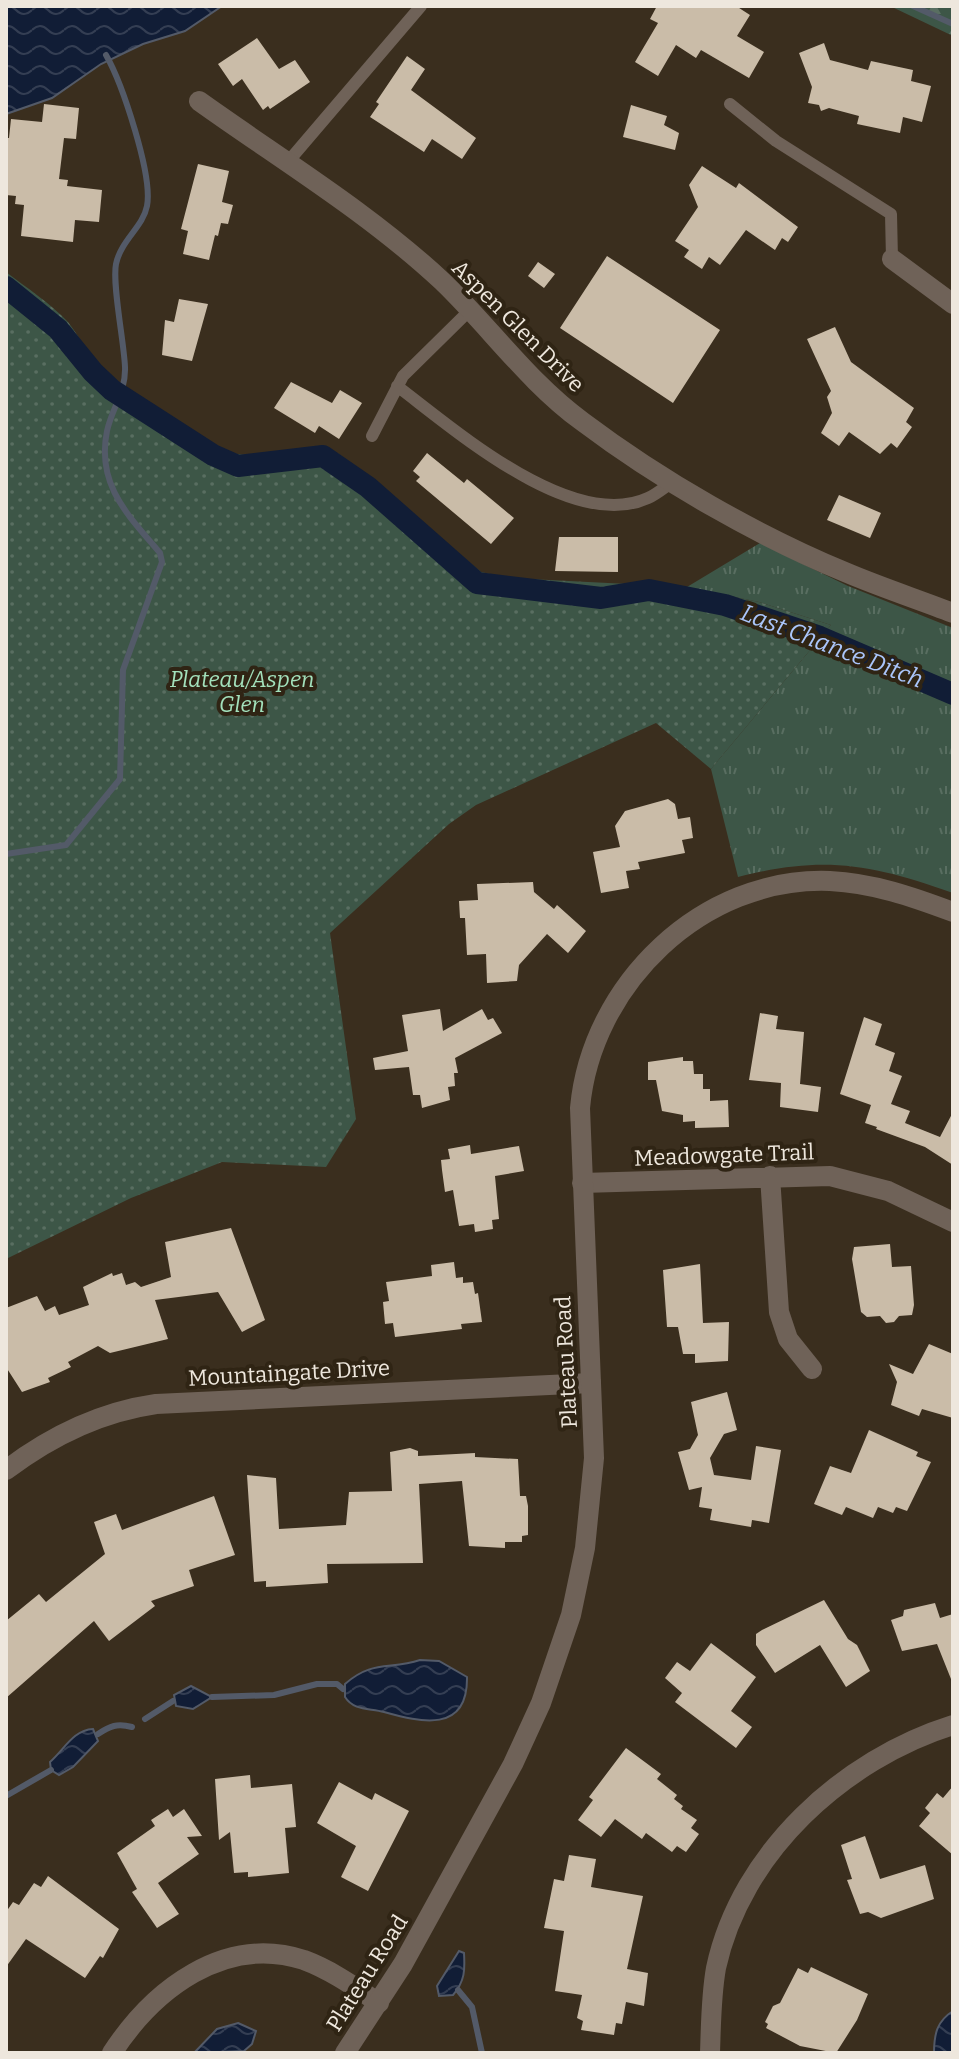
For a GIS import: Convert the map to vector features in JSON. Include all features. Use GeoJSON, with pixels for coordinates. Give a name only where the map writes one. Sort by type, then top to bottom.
{"type":"FeatureCollection","features":[{"type":"Feature","properties":{"kind":"street","name":"Aspen Glen Drive"},"geometry":{"type":"LineString","coordinates":[[199,101],[397,243],[470,310],[542,388],[579,420],[674,481],[792,548],[847,573],[953,613]]}},
{"type":"Feature","properties":{"kind":"street"},"geometry":{"type":"LineString","coordinates":[[892,259],[953,304]]}},
{"type":"Feature","properties":{"kind":"street","name":"Plateau Road"},"geometry":{"type":"LineString","coordinates":[[345,2053],[379,2003],[523,1744],[561,1648],[579,1582],[591,1508],[594,1458],[582,1183],[582,1083],[601,1023],[639,968],[691,924],[748,894],[805,882],[871,886],[953,912]]}},
{"type":"Feature","properties":{"kind":"street","name":"Meadowgate Trail"},"geometry":{"type":"LineString","coordinates":[[582,1183],[808,1174],[859,1182],[900,1196],[953,1222]]}},
{"type":"Feature","properties":{"kind":"street"},"geometry":{"type":"LineString","coordinates":[[770,1176],[779,1312],[788,1339],[812,1369]]}},
{"type":"Feature","properties":{"kind":"street","name":"Mountaingate Drive"},"geometry":{"type":"LineString","coordinates":[[6,1470],[67,1431],[143,1406],[591,1383]]}},
{"type":"Feature","properties":{"kind":"street"},"geometry":{"type":"LineString","coordinates":[[710,2053],[717,1967],[732,1922],[766,1861],[804,1815],[846,1778],[909,1741],[953,1725]]}},
{"type":"Feature","properties":{"kind":"street"},"geometry":{"type":"LineString","coordinates":[[112,2053],[150,2006],[186,1976],[207,1965],[246,1954],[283,1955],[304,1960],[379,2003]]}},
{"type":"Feature","properties":{"kind":"lane"},"geometry":{"type":"LineString","coordinates":[[287,163],[421,6]]}},
{"type":"Feature","properties":{"kind":"lane"},"geometry":{"type":"LineString","coordinates":[[730,104],[776,141],[891,214],[892,259]]}},
{"type":"Feature","properties":{"kind":"lane"},"geometry":{"type":"LineString","coordinates":[[372,436],[397,386],[413,365],[470,310]]}},
{"type":"Feature","properties":{"kind":"lane"},"geometry":{"type":"LineString","coordinates":[[397,386],[514,472],[563,497],[610,504],[646,499],[674,481]]}},
{"type":"Feature","properties":{"kind":"green space"},"geometry":{"type":"Polygon","coordinates":[[[890,6],[953,6],[953,36],[890,6]]]}},
{"type":"Feature","properties":{"kind":"green space","name":"Plateau/Aspen Glen"},"geometry":{"type":"Polygon","coordinates":[[[6,272],[61,315],[106,378],[145,408],[191,435],[235,454],[309,448],[339,454],[481,572],[509,578],[687,587],[759,602],[831,625],[711,769],[656,723],[476,805],[449,824],[330,933],[356,1119],[326,1167],[222,1162],[131,1198],[6,1259],[6,272]]]}},
{"type":"Feature","properties":{"kind":"green space"},"geometry":{"type":"Polygon","coordinates":[[[760,543],[848,586],[953,628],[953,893],[897,875],[847,866],[796,866],[738,877],[711,769],[831,625],[759,602],[687,587],[760,543]]]}},
{"type":"Feature","properties":{"kind":"water"},"geometry":{"type":"Polygon","coordinates":[[[6,6],[222,6],[185,31],[143,44],[101,64],[52,98],[6,114],[6,6]]]}},
{"type":"Feature","properties":{"kind":"water"},"geometry":{"type":"Polygon","coordinates":[[[420,1660],[439,1661],[467,1677],[460,1708],[451,1716],[439,1720],[412,1719],[357,1707],[345,1697],[345,1684],[355,1676],[372,1668],[420,1660]]]}},
{"type":"Feature","properties":{"kind":"water"},"geometry":{"type":"Polygon","coordinates":[[[191,1686],[212,1697],[193,1709],[176,1706],[174,1695],[191,1686]]]}},
{"type":"Feature","properties":{"kind":"water"},"geometry":{"type":"Polygon","coordinates":[[[93,1729],[98,1741],[73,1767],[59,1775],[51,1770],[50,1762],[69,1741],[93,1729]]]}},
{"type":"Feature","properties":{"kind":"water"},"geometry":{"type":"Polygon","coordinates":[[[459,1951],[464,1953],[460,1985],[453,1995],[439,1996],[437,1986],[459,1951]]]}},
{"type":"Feature","properties":{"kind":"water"},"geometry":{"type":"Polygon","coordinates":[[[953,2011],[953,2053],[934,2053],[938,2029],[943,2019],[953,2011]]]}},
{"type":"Feature","properties":{"kind":"water"},"geometry":{"type":"Polygon","coordinates":[[[238,2023],[256,2031],[252,2044],[244,2051],[194,2053],[217,2029],[238,2023]]]}},
{"type":"Feature","properties":{"kind":"building"},"geometry":{"type":"Polygon","coordinates":[[[657,6],[736,6],[750,15],[737,36],[764,52],[749,78],[701,50],[696,58],[676,45],[658,76],[635,62],[658,23],[650,19],[657,6]]]}},
{"type":"Feature","properties":{"kind":"building"},"geometry":{"type":"Polygon","coordinates":[[[257,38],[279,69],[295,60],[310,82],[270,109],[268,106],[263,110],[242,79],[233,86],[218,64],[257,38]]]}},
{"type":"Feature","properties":{"kind":"building"},"geometry":{"type":"Polygon","coordinates":[[[824,43],[830,60],[868,70],[871,61],[913,70],[911,81],[931,86],[922,122],[903,117],[900,133],[857,124],[859,116],[829,108],[821,111],[819,105],[808,103],[812,87],[799,53],[824,43]]]}},
{"type":"Feature","properties":{"kind":"building"},"geometry":{"type":"Polygon","coordinates":[[[407,56],[425,69],[411,90],[476,138],[462,159],[432,139],[424,152],[370,117],[379,104],[376,102],[407,56]]]}},
{"type":"Feature","properties":{"kind":"building"},"geometry":{"type":"Polygon","coordinates":[[[44,104],[79,108],[76,139],[64,138],[59,179],[68,180],[67,186],[102,190],[99,222],[75,220],[73,242],[21,236],[24,205],[15,204],[16,196],[6,195],[6,138],[9,138],[11,119],[42,122],[44,104]]]}},
{"type":"Feature","properties":{"kind":"building"},"geometry":{"type":"Polygon","coordinates":[[[631,105],[667,116],[664,125],[679,133],[675,150],[623,137],[631,105]]]}},
{"type":"Feature","properties":{"kind":"building"},"geometry":{"type":"Polygon","coordinates":[[[198,164],[229,171],[222,202],[233,205],[228,224],[221,223],[218,236],[215,235],[209,260],[183,254],[188,231],[181,229],[198,164]]]}},
{"type":"Feature","properties":{"kind":"building"},"geometry":{"type":"Polygon","coordinates":[[[702,166],[736,188],[739,183],[798,227],[788,242],[782,238],[775,250],[746,230],[720,265],[709,257],[702,269],[684,257],[689,250],[675,241],[698,207],[689,185],[702,166]]]}},
{"type":"Feature","properties":{"kind":"building"},"geometry":{"type":"Polygon","coordinates":[[[607,256],[720,330],[673,403],[560,328],[607,256]]]}},
{"type":"Feature","properties":{"kind":"building"},"geometry":{"type":"Polygon","coordinates":[[[538,262],[555,274],[544,288],[528,276],[538,262]]]}},
{"type":"Feature","properties":{"kind":"building"},"geometry":{"type":"Polygon","coordinates":[[[179,299],[208,304],[192,361],[162,355],[165,320],[174,322],[179,299]]]}},
{"type":"Feature","properties":{"kind":"building"},"geometry":{"type":"Polygon","coordinates":[[[835,327],[851,362],[914,408],[906,422],[912,427],[897,448],[891,443],[880,454],[849,432],[839,446],[821,433],[832,413],[827,397],[831,391],[807,339],[835,327]]]}},
{"type":"Feature","properties":{"kind":"building"},"geometry":{"type":"Polygon","coordinates":[[[291,382],[332,403],[340,390],[362,403],[339,439],[319,426],[315,433],[274,408],[291,382]]]}},
{"type":"Feature","properties":{"kind":"building"},"geometry":{"type":"Polygon","coordinates":[[[427,453],[464,483],[467,479],[514,518],[491,544],[416,481],[420,477],[413,471],[427,453]]]}},
{"type":"Feature","properties":{"kind":"building"},"geometry":{"type":"Polygon","coordinates":[[[839,495],[881,513],[870,538],[827,520],[839,495]]]}},
{"type":"Feature","properties":{"kind":"building"},"geometry":{"type":"Polygon","coordinates":[[[559,537],[618,537],[618,572],[555,571],[559,537]]]}},
{"type":"Feature","properties":{"kind":"building"},"geometry":{"type":"Polygon","coordinates":[[[668,799],[675,804],[678,819],[690,817],[693,838],[682,840],[685,853],[638,862],[640,869],[626,871],[629,888],[601,893],[593,852],[620,847],[615,826],[625,811],[668,799]]]}},
{"type":"Feature","properties":{"kind":"building"},"geometry":{"type":"Polygon","coordinates":[[[533,882],[534,892],[554,909],[557,905],[586,931],[568,953],[547,934],[519,965],[517,981],[487,983],[486,954],[467,955],[465,918],[460,918],[459,901],[478,900],[477,884],[533,882]]]}},
{"type":"Feature","properties":{"kind":"building"},"geometry":{"type":"Polygon","coordinates":[[[440,1009],[443,1031],[482,1009],[488,1020],[493,1018],[502,1033],[455,1058],[458,1073],[454,1073],[455,1086],[448,1087],[450,1100],[422,1108],[420,1095],[413,1095],[409,1067],[375,1070],[373,1058],[408,1051],[402,1015],[440,1009]]]}},
{"type":"Feature","properties":{"kind":"building"},"geometry":{"type":"Polygon","coordinates":[[[760,1013],[778,1016],[776,1029],[804,1032],[800,1084],[821,1087],[818,1112],[780,1107],[781,1083],[749,1080],[760,1013]]]}},
{"type":"Feature","properties":{"kind":"building"},"geometry":{"type":"Polygon","coordinates":[[[864,1017],[882,1024],[875,1045],[895,1053],[889,1071],[902,1076],[891,1104],[910,1111],[905,1123],[940,1137],[953,1112],[953,1165],[925,1147],[865,1123],[871,1105],[840,1094],[864,1017]]]}},
{"type":"Feature","properties":{"kind":"building"},"geometry":{"type":"Polygon","coordinates":[[[683,1057],[683,1061],[693,1061],[694,1074],[703,1074],[703,1089],[710,1089],[710,1101],[728,1100],[729,1127],[695,1128],[695,1121],[683,1122],[683,1115],[662,1111],[656,1080],[648,1080],[648,1062],[683,1057]]]}},
{"type":"Feature","properties":{"kind":"building"},"geometry":{"type":"Polygon","coordinates":[[[470,1145],[471,1154],[519,1146],[524,1171],[495,1176],[499,1219],[492,1220],[493,1229],[475,1232],[474,1224],[459,1226],[453,1190],[445,1192],[441,1160],[450,1159],[448,1149],[470,1145]]]}},
{"type":"Feature","properties":{"kind":"building"},"geometry":{"type":"Polygon","coordinates":[[[231,1228],[265,1320],[242,1332],[218,1292],[155,1300],[168,1339],[110,1353],[98,1346],[68,1362],[71,1367],[48,1378],[50,1382],[22,1392],[6,1367],[6,1308],[37,1296],[45,1311],[55,1306],[59,1315],[89,1305],[83,1287],[112,1273],[113,1276],[122,1273],[126,1285],[135,1282],[141,1287],[171,1277],[165,1242],[231,1228]]]}},
{"type":"Feature","properties":{"kind":"building"},"geometry":{"type":"Polygon","coordinates":[[[890,1244],[892,1267],[911,1266],[914,1305],[912,1315],[899,1316],[894,1322],[886,1323],[880,1316],[867,1317],[861,1312],[852,1259],[854,1247],[890,1244]]]}},
{"type":"Feature","properties":{"kind":"building"},"geometry":{"type":"Polygon","coordinates":[[[454,1262],[456,1278],[463,1277],[463,1283],[473,1282],[475,1294],[478,1293],[482,1322],[461,1324],[462,1329],[395,1337],[393,1323],[385,1324],[383,1302],[389,1301],[386,1282],[432,1276],[431,1265],[454,1262]]]}},
{"type":"Feature","properties":{"kind":"building"},"geometry":{"type":"Polygon","coordinates":[[[700,1264],[703,1323],[729,1322],[728,1361],[695,1363],[695,1354],[683,1354],[678,1327],[667,1327],[663,1270],[700,1264]]]}},
{"type":"Feature","properties":{"kind":"building"},"geometry":{"type":"Polygon","coordinates":[[[929,1344],[953,1354],[953,1418],[922,1409],[919,1416],[891,1405],[897,1382],[889,1364],[913,1374],[929,1344]]]}},
{"type":"Feature","properties":{"kind":"building"},"geometry":{"type":"Polygon","coordinates":[[[727,1392],[737,1430],[724,1434],[710,1458],[714,1475],[751,1480],[756,1446],[781,1450],[769,1523],[752,1520],[751,1527],[710,1520],[712,1509],[699,1507],[702,1487],[689,1490],[678,1452],[690,1449],[698,1435],[691,1402],[727,1392]]]}},
{"type":"Feature","properties":{"kind":"building"},"geometry":{"type":"Polygon","coordinates":[[[869,1430],[918,1452],[916,1456],[931,1462],[907,1511],[896,1507],[893,1513],[878,1507],[873,1518],[846,1507],[842,1515],[814,1504],[830,1466],[851,1473],[869,1430]]]}},
{"type":"Feature","properties":{"kind":"building"},"geometry":{"type":"Polygon","coordinates":[[[410,1448],[418,1451],[418,1456],[475,1453],[475,1457],[518,1459],[520,1496],[526,1496],[528,1506],[528,1535],[522,1536],[522,1542],[505,1542],[505,1548],[469,1546],[462,1481],[419,1484],[423,1563],[327,1564],[328,1583],[266,1587],[266,1581],[254,1582],[247,1475],[276,1478],[279,1529],[346,1525],[349,1492],[392,1491],[390,1452],[410,1448]]]}},
{"type":"Feature","properties":{"kind":"building"},"geometry":{"type":"Polygon","coordinates":[[[214,1496],[235,1555],[189,1570],[194,1586],[151,1601],[155,1606],[109,1641],[94,1621],[6,1698],[6,1621],[39,1594],[46,1602],[105,1554],[94,1522],[116,1514],[122,1530],[214,1496]]]}},
{"type":"Feature","properties":{"kind":"building"},"geometry":{"type":"Polygon","coordinates":[[[824,1600],[848,1639],[857,1645],[870,1671],[846,1687],[820,1645],[775,1673],[756,1645],[756,1634],[762,1630],[824,1600]]]}},
{"type":"Feature","properties":{"kind":"building"},"geometry":{"type":"Polygon","coordinates":[[[935,1603],[940,1618],[953,1614],[953,1684],[937,1644],[902,1651],[891,1620],[903,1616],[904,1610],[935,1603]]]}},
{"type":"Feature","properties":{"kind":"building"},"geometry":{"type":"Polygon","coordinates":[[[711,1643],[756,1677],[731,1711],[752,1727],[736,1748],[675,1702],[682,1693],[665,1678],[677,1662],[690,1671],[711,1643]]]}},
{"type":"Feature","properties":{"kind":"building"},"geometry":{"type":"Polygon","coordinates":[[[626,1748],[661,1774],[657,1779],[677,1795],[674,1799],[683,1806],[681,1809],[697,1820],[691,1828],[699,1834],[686,1852],[677,1846],[672,1852],[646,1833],[642,1839],[615,1819],[601,1837],[578,1820],[593,1800],[589,1797],[626,1748]]]}},
{"type":"Feature","properties":{"kind":"building"},"geometry":{"type":"Polygon","coordinates":[[[250,1775],[251,1788],[292,1784],[296,1827],[285,1828],[289,1873],[248,1877],[248,1872],[234,1873],[230,1832],[219,1840],[215,1779],[250,1775]]]}},
{"type":"Feature","properties":{"kind":"building"},"geometry":{"type":"Polygon","coordinates":[[[339,1782],[372,1800],[375,1793],[409,1811],[368,1891],[341,1877],[356,1846],[317,1823],[339,1782]]]}},
{"type":"Feature","properties":{"kind":"building"},"geometry":{"type":"Polygon","coordinates":[[[953,1786],[953,1855],[919,1826],[930,1813],[925,1808],[937,1793],[943,1798],[953,1786]]]}},
{"type":"Feature","properties":{"kind":"building"},"geometry":{"type":"Polygon","coordinates":[[[168,1809],[173,1817],[184,1809],[202,1836],[187,1837],[199,1854],[158,1883],[179,1914],[157,1928],[132,1892],[137,1889],[117,1853],[155,1826],[151,1820],[168,1809]]]}},
{"type":"Feature","properties":{"kind":"building"},"geometry":{"type":"Polygon","coordinates":[[[865,1836],[880,1879],[925,1865],[934,1899],[881,1918],[868,1912],[860,1914],[847,1880],[852,1879],[841,1845],[865,1836]]]}},
{"type":"Feature","properties":{"kind":"building"},"geometry":{"type":"Polygon","coordinates":[[[569,1855],[596,1859],[591,1887],[643,1896],[627,1969],[648,1973],[644,2006],[626,2002],[622,2024],[616,2023],[614,2035],[581,2030],[583,2021],[577,2018],[582,1995],[555,1991],[564,1931],[544,1928],[554,1879],[564,1881],[569,1855]]]}},
{"type":"Feature","properties":{"kind":"building"},"geometry":{"type":"Polygon","coordinates":[[[48,1876],[119,1929],[103,1958],[100,1956],[85,1978],[26,1939],[6,1967],[6,1912],[13,1902],[19,1905],[34,1883],[41,1887],[48,1876]]]}},
{"type":"Feature","properties":{"kind":"building"},"geometry":{"type":"Polygon","coordinates":[[[811,1967],[868,1994],[857,2020],[836,2053],[800,2046],[766,2028],[768,2024],[765,2022],[773,2006],[780,2003],[798,1968],[808,1973],[811,1967]]]}},
{"type":"Feature","properties":{"kind":"waterway"},"geometry":{"type":"LineString","coordinates":[[913,6],[953,24]]}},
{"type":"Feature","properties":{"kind":"waterway"},"geometry":{"type":"LineString","coordinates":[[6,854],[66,845],[120,779],[123,670],[162,562],[160,553],[117,498],[106,468],[107,431],[125,376],[116,264],[122,248],[145,214],[148,192],[135,129],[106,55]]}},
{"type":"Feature","properties":{"kind":"waterway","name":"Last Chance Ditch"},"geometry":{"type":"LineString","coordinates":[[6,287],[58,329],[112,390],[213,455],[238,466],[323,456],[368,487],[477,583],[601,598],[649,590],[725,605],[820,637],[953,694]]}},
{"type":"Feature","properties":{"kind":"waterway"},"geometry":{"type":"LineString","coordinates":[[212,1697],[274,1695],[317,1684],[337,1684],[343,1689]]}},
{"type":"Feature","properties":{"kind":"waterway"},"geometry":{"type":"LineString","coordinates":[[145,1719],[173,1701]]}},
{"type":"Feature","properties":{"kind":"waterway"},"geometry":{"type":"LineString","coordinates":[[98,1734],[114,1726],[132,1727]]}},
{"type":"Feature","properties":{"kind":"waterway"},"geometry":{"type":"LineString","coordinates":[[6,1796],[51,1770]]}},
{"type":"Feature","properties":{"kind":"waterway"},"geometry":{"type":"LineString","coordinates":[[458,1990],[472,2007],[482,2053]]}}]}
